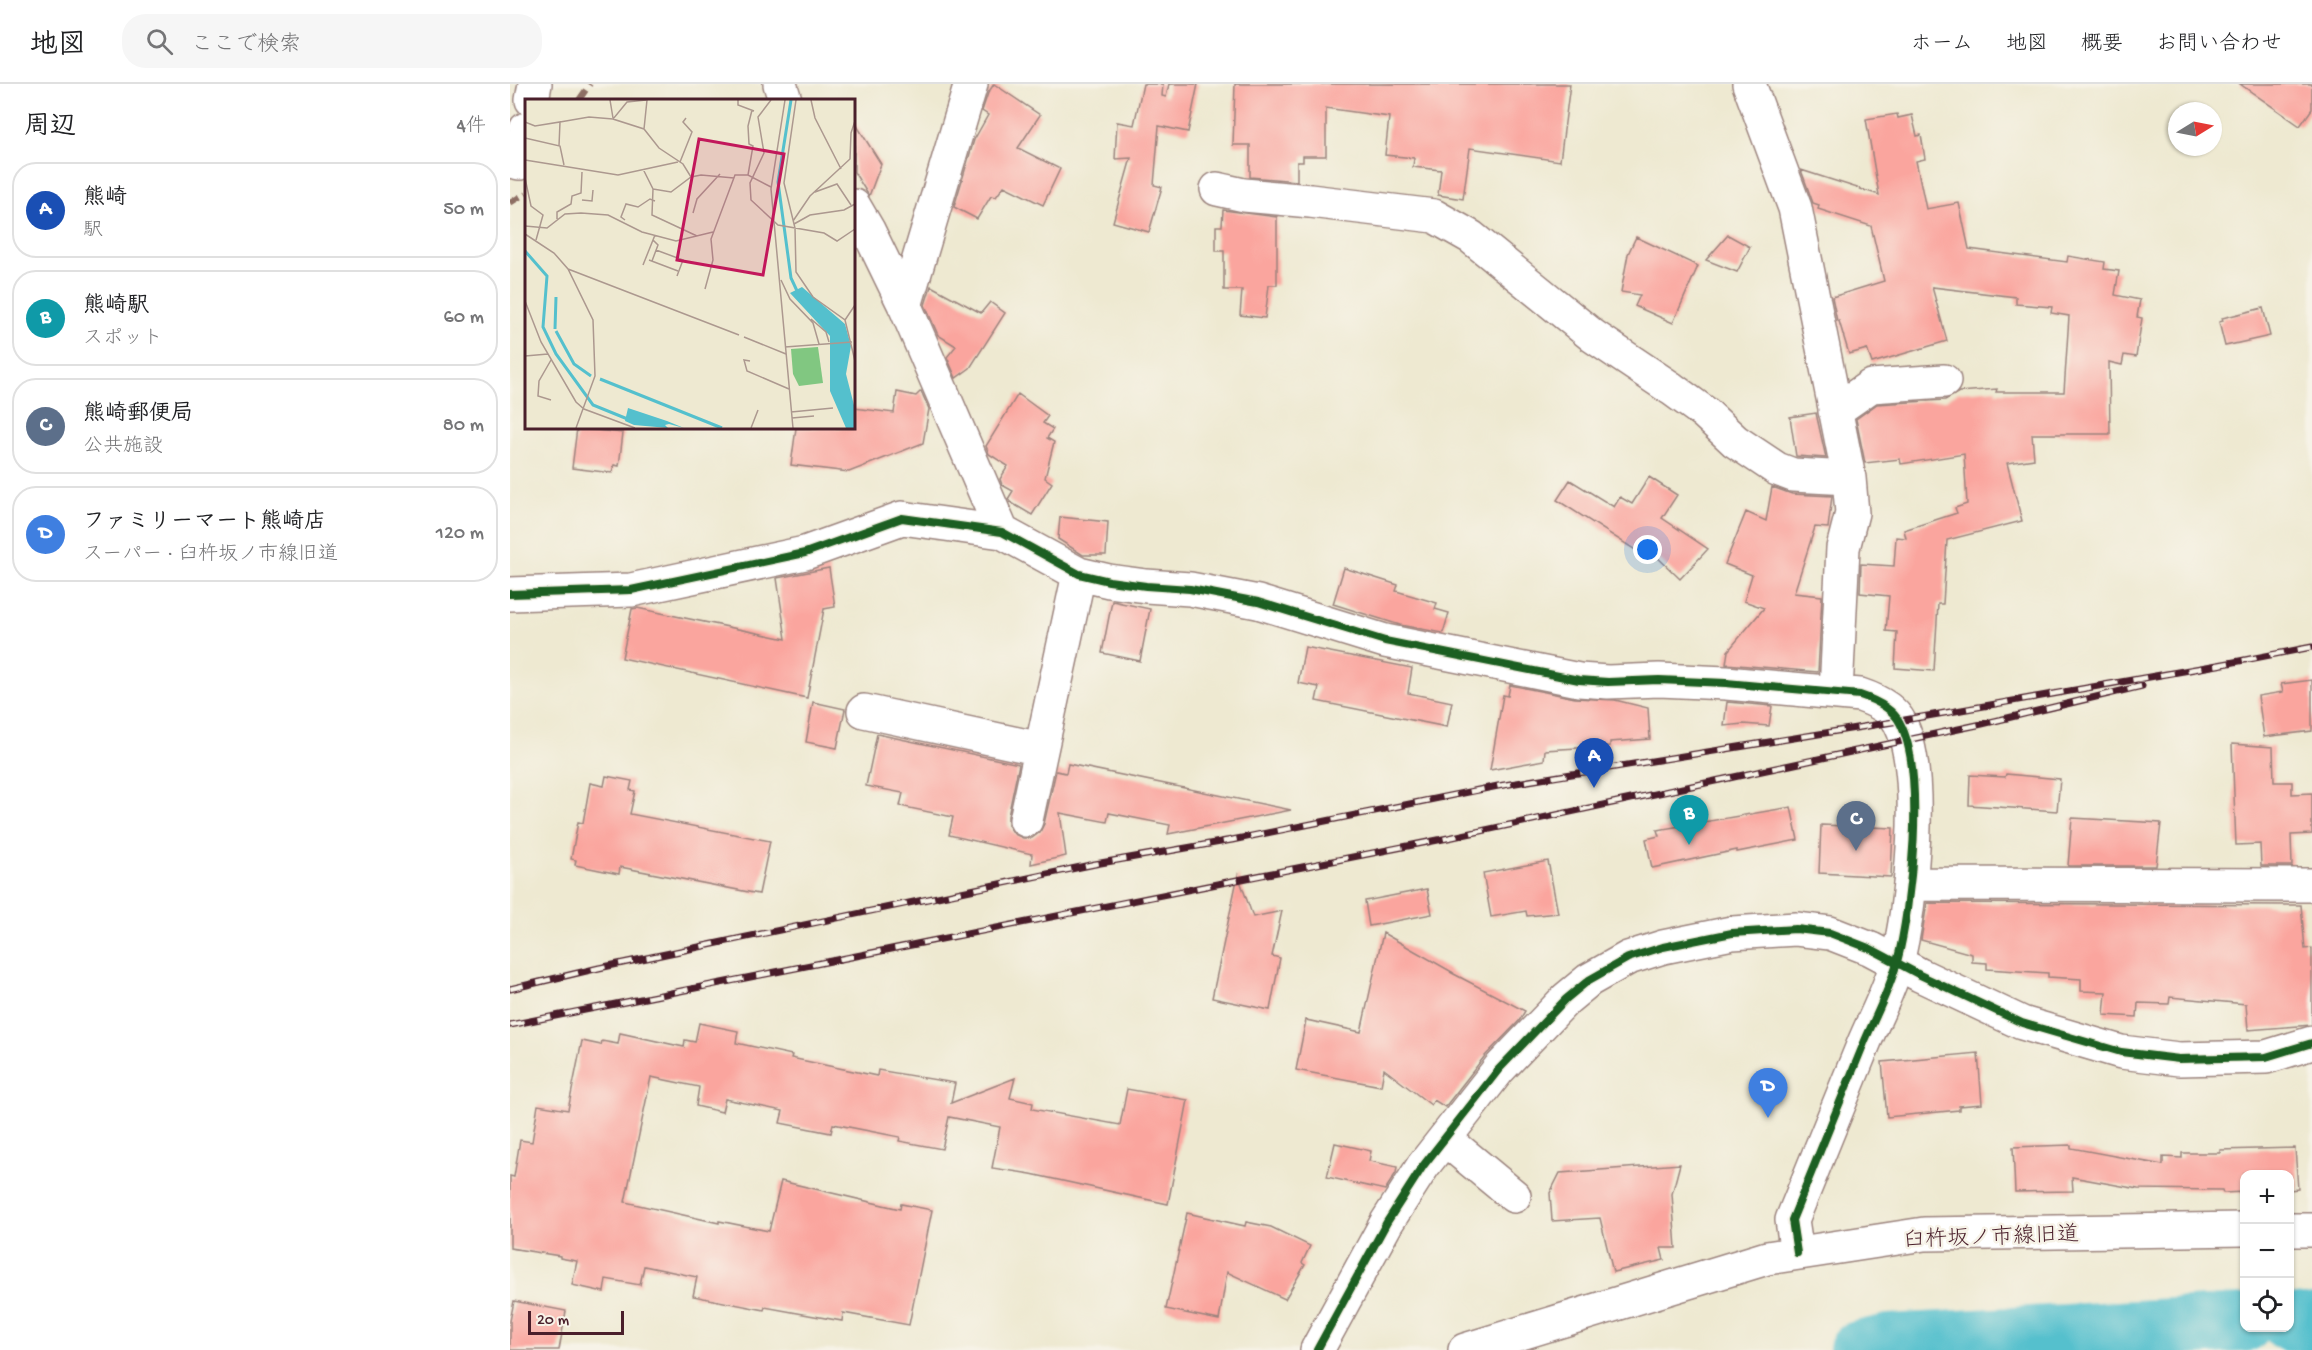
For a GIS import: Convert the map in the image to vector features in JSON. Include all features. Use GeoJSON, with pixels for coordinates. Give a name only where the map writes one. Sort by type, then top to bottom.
{"type":"FeatureCollection","features":[{"type":"Feature","properties":{"kind":"street"},"geometry":{"type":"LineString","coordinates":[[532,99],[535,84]]}},
{"type":"Feature","properties":{"kind":"street"},"geometry":{"type":"LineString","coordinates":[[780,84],[785,99]]}},
{"type":"Feature","properties":{"kind":"street"},"geometry":{"type":"LineString","coordinates":[[905,306],[971,84]]}},
{"type":"Feature","properties":{"kind":"street"},"geometry":{"type":"LineString","coordinates":[[1749,84],[1795,208],[1849,478],[1852,513],[1843,548],[1836,692]]}},
{"type":"Feature","properties":{"kind":"street"},"geometry":{"type":"LineString","coordinates":[[510,161],[520,163],[525,135]]}},
{"type":"Feature","properties":{"kind":"street"},"geometry":{"type":"LineString","coordinates":[[1217,189],[1244,195],[1434,216],[1471,237],[1593,336],[1705,413],[1735,441],[1777,469],[1793,475],[1849,478]]}},
{"type":"Feature","properties":{"kind":"street"},"geometry":{"type":"LineString","coordinates":[[855,208],[905,306],[1002,532]]}},
{"type":"Feature","properties":{"kind":"street"},"geometry":{"type":"LineString","coordinates":[[1835,411],[1871,386],[1944,381]]}},
{"type":"Feature","properties":{"kind":"street"},"geometry":{"type":"LineString","coordinates":[[510,594],[631,590],[806,553],[902,518],[1002,532],[1079,574],[1109,581],[1190,589],[1258,602],[1385,641],[1579,680],[1704,682],[1807,692],[1860,694],[1885,707],[1899,721],[1907,740],[1915,790],[1910,884],[1897,963],[1792,1220],[1797,1253]]}},
{"type":"Feature","properties":{"kind":"street"},"geometry":{"type":"LineString","coordinates":[[1026,820],[1079,574]]}},
{"type":"Feature","properties":{"kind":"street"},"geometry":{"type":"LineString","coordinates":[[864,711],[1041,749]]}},
{"type":"Feature","properties":{"kind":"street"},"geometry":{"type":"LineString","coordinates":[[1910,884],[2312,885]]}},
{"type":"Feature","properties":{"kind":"street"},"geometry":{"type":"LineString","coordinates":[[1317,1350],[1387,1222],[1423,1166],[1451,1144],[1499,1069],[1566,999],[1589,980],[1628,958],[1663,947],[1732,933],[1796,929],[1830,933],[1871,949],[2022,1023],[2121,1052],[2179,1059],[2265,1057],[2312,1043]]}},
{"type":"Feature","properties":{"kind":"street"},"geometry":{"type":"LineString","coordinates":[[1451,1144],[1514,1196]]}},
{"type":"Feature","properties":{"kind":"street","name":"臼杵坂ノ市線旧道"},"geometry":{"type":"LineString","coordinates":[[1465,1350],[1767,1258],[1797,1253],[1924,1234],[2240,1229]]}},
{"type":"Feature","properties":{"kind":"street"},"geometry":{"type":"LineString","coordinates":[[2294,1230],[2312,1230]]}},
{"type":"Feature","properties":{"kind":"building"},"geometry":{"type":"Polygon","coordinates":[[[994,84],[1040,115],[1018,148],[1060,169],[1043,205],[1004,186],[996,197],[991,196],[977,219],[954,207],[974,140],[988,115],[982,111],[988,93],[994,84]]]}},
{"type":"Feature","properties":{"kind":"building"},"geometry":{"type":"Polygon","coordinates":[[[1143,84],[1163,84],[1162,96],[1166,97],[1169,84],[1198,84],[1188,132],[1159,126],[1154,185],[1162,187],[1149,232],[1113,222],[1131,158],[1115,159],[1117,122],[1134,125],[1143,84]]]}},
{"type":"Feature","properties":{"kind":"building"},"geometry":{"type":"Polygon","coordinates":[[[1235,84],[1570,84],[1560,161],[1470,148],[1463,199],[1438,195],[1441,170],[1413,167],[1414,158],[1385,155],[1389,117],[1326,108],[1326,156],[1303,156],[1303,162],[1297,162],[1297,181],[1250,177],[1250,145],[1233,145],[1235,84]]]}},
{"type":"Feature","properties":{"kind":"building"},"geometry":{"type":"Polygon","coordinates":[[[2240,84],[2312,84],[2312,109],[2300,126],[2240,84]]]}},
{"type":"Feature","properties":{"kind":"building"},"geometry":{"type":"Polygon","coordinates":[[[1897,114],[1898,118],[1912,115],[1917,136],[1921,135],[1925,159],[1916,161],[1926,209],[1959,203],[1969,249],[2067,262],[2068,256],[2105,262],[2104,269],[2119,271],[2115,295],[2140,300],[2137,317],[2142,318],[2136,357],[2124,355],[2122,365],[2109,362],[2110,434],[2032,434],[2034,459],[2007,463],[2022,521],[1947,540],[1943,604],[1938,604],[1934,671],[1895,668],[1897,632],[1886,631],[1889,596],[1860,593],[1861,564],[1894,566],[1896,537],[1906,538],[1904,530],[1957,513],[1955,508],[1967,504],[1964,454],[1901,464],[1900,459],[1865,463],[1856,419],[1877,404],[1945,400],[1959,392],[1997,389],[1996,392],[2064,392],[2069,316],[2051,313],[2052,307],[2016,304],[2016,297],[1932,287],[1947,341],[1872,363],[1867,349],[1849,354],[1839,321],[1837,321],[1832,297],[1884,281],[1871,226],[1818,209],[1819,205],[1813,203],[1801,170],[1879,195],[1866,119],[1897,114]]]}},
{"type":"Feature","properties":{"kind":"building"},"geometry":{"type":"Polygon","coordinates":[[[855,123],[881,164],[869,196],[855,174],[855,123]]]}},
{"type":"Feature","properties":{"kind":"building"},"geometry":{"type":"Polygon","coordinates":[[[1223,210],[1277,217],[1277,285],[1269,285],[1265,318],[1240,315],[1242,290],[1224,290],[1224,251],[1216,251],[1216,226],[1222,226],[1223,210]]]}},
{"type":"Feature","properties":{"kind":"building"},"geometry":{"type":"Polygon","coordinates":[[[1728,235],[1750,247],[1737,272],[1706,260],[1728,235]]]}},
{"type":"Feature","properties":{"kind":"building"},"geometry":{"type":"Polygon","coordinates":[[[1636,237],[1698,266],[1673,323],[1635,306],[1640,295],[1621,292],[1628,254],[1636,237]]]}},
{"type":"Feature","properties":{"kind":"building"},"geometry":{"type":"Polygon","coordinates":[[[931,286],[981,313],[990,302],[1005,313],[970,368],[956,378],[947,357],[956,346],[938,335],[925,305],[931,286]]]}},
{"type":"Feature","properties":{"kind":"building"},"geometry":{"type":"Polygon","coordinates":[[[2263,308],[2270,336],[2225,346],[2219,322],[2223,321],[2222,318],[2263,308]]]}},
{"type":"Feature","properties":{"kind":"building"},"geometry":{"type":"Polygon","coordinates":[[[921,391],[929,409],[923,443],[849,472],[791,465],[796,429],[855,429],[855,408],[894,413],[897,392],[916,396],[921,391]]]}},
{"type":"Feature","properties":{"kind":"building"},"geometry":{"type":"Polygon","coordinates":[[[1018,394],[1048,416],[1043,423],[1053,429],[1047,438],[1054,442],[1045,478],[1052,483],[1032,515],[1008,499],[1013,491],[1002,485],[1000,479],[1008,466],[989,454],[986,446],[1018,394]]]}},
{"type":"Feature","properties":{"kind":"building"},"geometry":{"type":"Polygon","coordinates":[[[1816,413],[1826,458],[1796,456],[1790,417],[1816,413]]]}},
{"type":"Feature","properties":{"kind":"building"},"geometry":{"type":"Polygon","coordinates":[[[577,429],[623,433],[619,466],[614,465],[612,473],[572,468],[577,429]]]}},
{"type":"Feature","properties":{"kind":"building"},"geometry":{"type":"Polygon","coordinates":[[[1649,477],[1677,495],[1662,518],[1708,549],[1680,579],[1652,552],[1648,558],[1557,500],[1570,480],[1614,507],[1620,497],[1632,504],[1649,477]]]}},
{"type":"Feature","properties":{"kind":"building"},"geometry":{"type":"Polygon","coordinates":[[[1772,487],[1792,494],[1832,496],[1828,528],[1815,527],[1794,593],[1822,596],[1818,672],[1726,664],[1728,651],[1764,608],[1744,601],[1752,575],[1725,564],[1746,512],[1766,521],[1772,487]]]}},
{"type":"Feature","properties":{"kind":"building"},"geometry":{"type":"Polygon","coordinates":[[[1060,517],[1108,522],[1106,555],[1083,555],[1058,539],[1060,517]]]}},
{"type":"Feature","properties":{"kind":"building"},"geometry":{"type":"Polygon","coordinates":[[[829,568],[835,607],[824,609],[807,698],[622,658],[632,609],[637,608],[786,639],[777,578],[829,568]]]}},
{"type":"Feature","properties":{"kind":"building"},"geometry":{"type":"Polygon","coordinates":[[[1344,568],[1398,585],[1396,591],[1437,603],[1435,609],[1449,613],[1443,633],[1400,625],[1333,604],[1344,568]]]}},
{"type":"Feature","properties":{"kind":"building"},"geometry":{"type":"Polygon","coordinates":[[[1112,601],[1150,609],[1140,661],[1102,653],[1112,601]]]}},
{"type":"Feature","properties":{"kind":"building"},"geometry":{"type":"Polygon","coordinates":[[[1305,647],[1412,668],[1408,693],[1452,702],[1447,727],[1316,701],[1319,687],[1298,683],[1305,647]]]}},
{"type":"Feature","properties":{"kind":"building"},"geometry":{"type":"Polygon","coordinates":[[[2312,680],[2312,731],[2264,737],[2258,696],[2283,692],[2281,684],[2312,680]]]}},
{"type":"Feature","properties":{"kind":"building"},"geometry":{"type":"Polygon","coordinates":[[[1510,685],[1575,698],[1615,700],[1648,708],[1650,739],[1610,742],[1610,746],[1545,750],[1544,760],[1490,770],[1503,695],[1508,696],[1510,685]]]}},
{"type":"Feature","properties":{"kind":"building"},"geometry":{"type":"Polygon","coordinates":[[[813,702],[845,709],[837,748],[806,742],[813,702]]]}},
{"type":"Feature","properties":{"kind":"building"},"geometry":{"type":"Polygon","coordinates":[[[1727,702],[1772,706],[1769,726],[1743,724],[1724,726],[1727,702]]]}},
{"type":"Feature","properties":{"kind":"building"},"geometry":{"type":"Polygon","coordinates":[[[877,734],[1019,764],[1008,825],[1014,834],[1023,838],[1032,838],[1040,832],[1044,824],[1056,771],[1066,773],[1068,764],[1291,810],[1168,834],[1170,825],[1109,813],[1107,822],[1060,813],[1066,856],[1031,864],[1032,854],[949,835],[953,817],[900,806],[903,793],[866,786],[877,734]]]}},
{"type":"Feature","properties":{"kind":"building"},"geometry":{"type":"Polygon","coordinates":[[[2232,744],[2273,747],[2274,782],[2292,782],[2292,794],[2312,793],[2312,834],[2291,835],[2292,866],[2261,866],[2260,844],[2236,845],[2232,744]]]}},
{"type":"Feature","properties":{"kind":"building"},"geometry":{"type":"Polygon","coordinates":[[[2006,774],[2060,779],[2057,811],[1969,805],[1970,775],[2005,777],[2006,774]]]}},
{"type":"Feature","properties":{"kind":"building"},"geometry":{"type":"Polygon","coordinates":[[[606,776],[632,781],[630,790],[635,791],[630,814],[770,841],[759,894],[620,867],[619,874],[575,865],[576,860],[571,859],[578,822],[583,823],[590,783],[604,786],[606,776]]]}},
{"type":"Feature","properties":{"kind":"building"},"geometry":{"type":"Polygon","coordinates":[[[1791,807],[1798,840],[1652,868],[1646,839],[1659,836],[1657,830],[1791,807]]]}},
{"type":"Feature","properties":{"kind":"building"},"geometry":{"type":"Polygon","coordinates":[[[2072,818],[2161,823],[2156,866],[2068,866],[2072,818]]]}},
{"type":"Feature","properties":{"kind":"building"},"geometry":{"type":"Polygon","coordinates":[[[1821,825],[1893,828],[1891,877],[1819,873],[1821,825]]]}},
{"type":"Feature","properties":{"kind":"building"},"geometry":{"type":"Polygon","coordinates":[[[1548,861],[1558,913],[1527,916],[1526,911],[1491,917],[1483,873],[1548,861]]]}},
{"type":"Feature","properties":{"kind":"building"},"geometry":{"type":"Polygon","coordinates":[[[1238,875],[1253,917],[1282,911],[1272,956],[1280,958],[1270,1010],[1212,998],[1238,875]]]}},
{"type":"Feature","properties":{"kind":"building"},"geometry":{"type":"Polygon","coordinates":[[[1427,889],[1432,914],[1369,926],[1365,901],[1427,889]]]}},
{"type":"Feature","properties":{"kind":"building"},"geometry":{"type":"Polygon","coordinates":[[[1927,903],[2301,905],[2305,949],[2312,948],[2312,1025],[2248,1030],[2246,1004],[2170,997],[2169,1004],[2138,1003],[2137,1017],[2104,1015],[2106,992],[2081,991],[2081,979],[2048,977],[2048,973],[1987,969],[1987,963],[1972,962],[1972,954],[1921,940],[1927,903]]]}},
{"type":"Feature","properties":{"kind":"building"},"geometry":{"type":"Polygon","coordinates":[[[1383,933],[1452,972],[1450,972],[1525,1011],[1519,1021],[1484,1057],[1445,1107],[1434,1100],[1431,1105],[1384,1069],[1381,1086],[1296,1070],[1306,1020],[1361,1032],[1383,933]]]}},
{"type":"Feature","properties":{"kind":"building"},"geometry":{"type":"Polygon","coordinates":[[[699,1023],[738,1031],[736,1043],[792,1055],[791,1058],[877,1076],[878,1070],[955,1083],[951,1103],[1015,1078],[1010,1098],[1033,1103],[1032,1109],[1120,1125],[1127,1089],[1188,1100],[1168,1204],[1031,1174],[992,1168],[1000,1127],[949,1117],[942,1149],[899,1141],[900,1137],[833,1124],[831,1133],[780,1123],[783,1111],[725,1099],[722,1112],[696,1106],[699,1087],[651,1077],[625,1202],[719,1223],[719,1221],[769,1231],[781,1181],[900,1209],[901,1204],[932,1210],[909,1325],[843,1313],[842,1321],[765,1307],[764,1310],[693,1296],[697,1277],[644,1266],[640,1285],[606,1279],[604,1292],[572,1285],[577,1261],[510,1248],[510,1176],[514,1177],[520,1140],[532,1142],[538,1105],[568,1110],[582,1041],[601,1045],[602,1041],[618,1044],[620,1033],[684,1047],[685,1040],[695,1042],[699,1023]]]}},
{"type":"Feature","properties":{"kind":"building"},"geometry":{"type":"Polygon","coordinates":[[[1978,1053],[1982,1104],[1959,1106],[1959,1110],[1887,1117],[1882,1062],[1978,1053]]]}},
{"type":"Feature","properties":{"kind":"building"},"geometry":{"type":"Polygon","coordinates":[[[1335,1143],[1371,1151],[1369,1161],[1397,1167],[1396,1173],[1385,1190],[1327,1177],[1335,1143]]]}},
{"type":"Feature","properties":{"kind":"building"},"geometry":{"type":"Polygon","coordinates":[[[2071,1145],[2071,1148],[2163,1165],[2163,1157],[2182,1158],[2182,1153],[2295,1148],[2298,1189],[2294,1189],[2294,1170],[2240,1170],[2240,1192],[2138,1189],[2072,1177],[2073,1191],[2015,1192],[2013,1147],[2071,1145]]]}},
{"type":"Feature","properties":{"kind":"building"},"geometry":{"type":"Polygon","coordinates":[[[1680,1164],[1672,1194],[1676,1248],[1661,1248],[1664,1260],[1613,1272],[1600,1218],[1552,1221],[1550,1193],[1560,1173],[1680,1164]]]}},
{"type":"Feature","properties":{"kind":"building"},"geometry":{"type":"Polygon","coordinates":[[[1187,1213],[1245,1226],[1246,1222],[1271,1227],[1310,1246],[1302,1263],[1305,1265],[1285,1299],[1227,1272],[1219,1320],[1166,1309],[1187,1213]]]}},
{"type":"Feature","properties":{"kind":"building"},"geometry":{"type":"Polygon","coordinates":[[[514,1301],[566,1311],[559,1350],[510,1350],[510,1321],[514,1301]]]}},
{"type":"Feature","properties":{"kind":"waterway"},"geometry":{"type":"LineString","coordinates":[[1858,1350],[1889,1343],[2240,1323]]}},
{"type":"Feature","properties":{"kind":"waterway"},"geometry":{"type":"LineString","coordinates":[[2294,1323],[2312,1323]]}},
{"type":"Feature","properties":{"kind":"railway"},"geometry":{"type":"LineString","coordinates":[[510,989],[599,968],[1095,864],[1232,840],[1498,786],[1899,721],[2312,647]]}},
{"type":"Feature","properties":{"kind":"railway"},"geometry":{"type":"LineString","coordinates":[[510,1025],[1453,837],[1982,724],[2142,686]]}},
{"type":"Feature","properties":{"kind":"marked path"},"geometry":{"type":"LineString","coordinates":[[580,99],[590,84]]}},
{"type":"Feature","properties":{"kind":"marked path"},"geometry":{"type":"LineString","coordinates":[[510,203],[525,194]]}},
{"type":"Feature","properties":{"kind":"cycle path"},"geometry":{"type":"LineString","coordinates":[[510,594],[631,590],[805,553],[902,518],[1002,532],[1079,574],[1109,581],[1190,589],[1258,602],[1385,641],[1579,680],[1726,683],[1860,695],[1877,702],[1897,718],[1908,745],[1912,774],[1914,841],[1907,909],[1897,962],[1890,982],[1792,1220],[1797,1253]]}},
{"type":"Feature","properties":{"kind":"cycle path"},"geometry":{"type":"LineString","coordinates":[[1317,1350],[1387,1222],[1423,1166],[1499,1069],[1566,999],[1589,980],[1628,958],[1663,947],[1732,933],[1796,929],[1830,933],[1871,949],[2022,1023],[2121,1052],[2179,1059],[2266,1057],[2312,1043]]}},
{"type":"Feature","properties":{"kind":"place","name":"熊崎"},"geometry":{"type":"Point","coordinates":[1594,788]}},
{"type":"Feature","properties":{"kind":"place","name":"熊崎駅"},"geometry":{"type":"Point","coordinates":[1689,845]}},
{"type":"Feature","properties":{"kind":"place","name":"熊崎郵便局"},"geometry":{"type":"Point","coordinates":[1856,851]}},
{"type":"Feature","properties":{"kind":"place","name":"ファミリーマート熊崎店"},"geometry":{"type":"Point","coordinates":[1768,1118]}}]}
